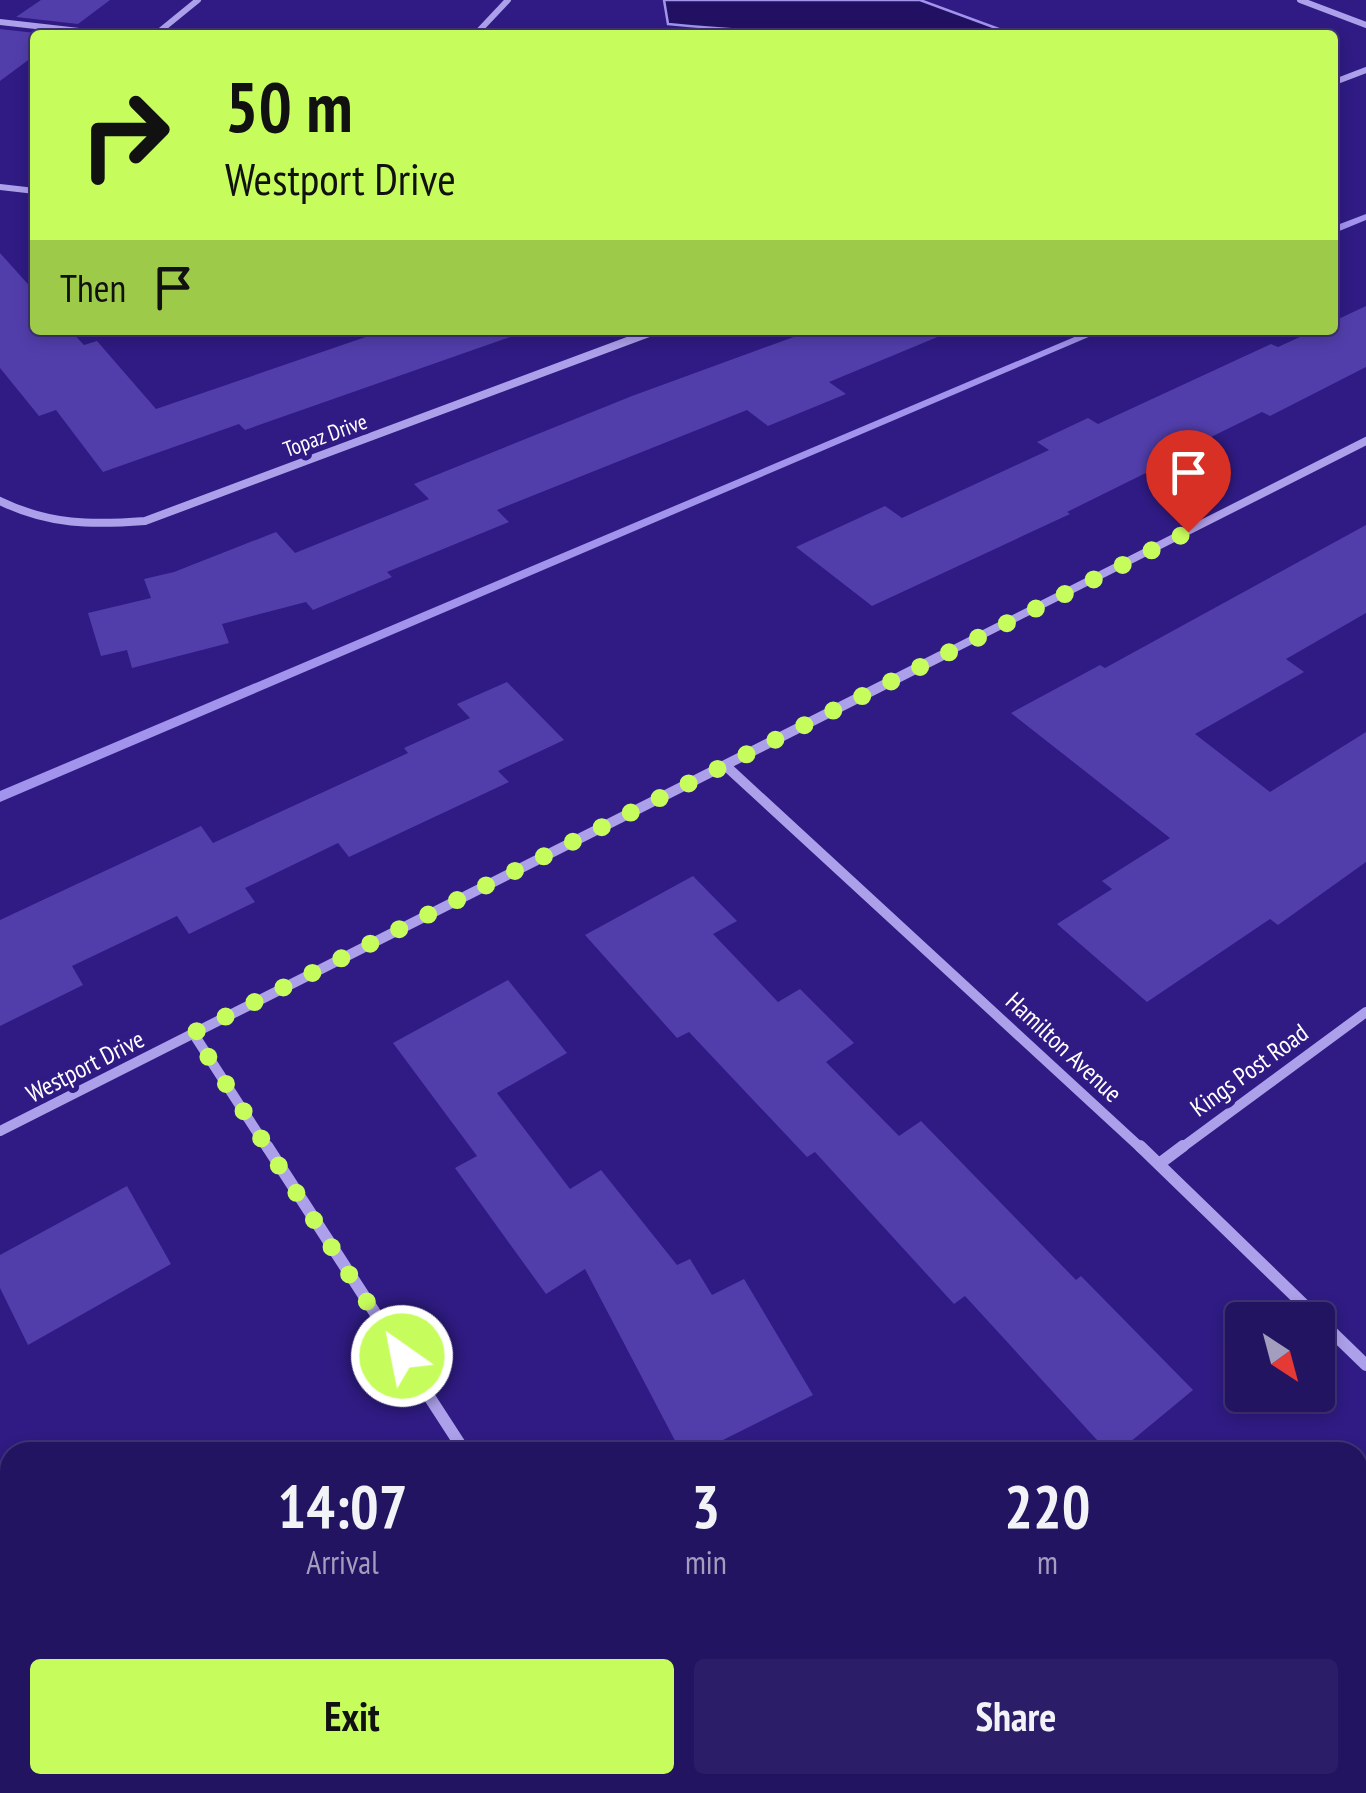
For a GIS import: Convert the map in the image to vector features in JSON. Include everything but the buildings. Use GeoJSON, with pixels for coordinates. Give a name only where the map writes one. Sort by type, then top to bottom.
{"type":"FeatureCollection","features":[{"type":"Feature","properties":{"kind":"street"},"geometry":{"type":"LineString","coordinates":[[160,30],[198,0]]}},
{"type":"Feature","properties":{"kind":"street"},"geometry":{"type":"LineString","coordinates":[[479,30],[508,0]]}},
{"type":"Feature","properties":{"kind":"street"},"geometry":{"type":"LineString","coordinates":[[1300,0],[1366,26]]}},
{"type":"Feature","properties":{"kind":"street"},"geometry":{"type":"LineString","coordinates":[[0,22],[70,30]]}},
{"type":"Feature","properties":{"kind":"street"},"geometry":{"type":"LineString","coordinates":[[1338,81],[1366,70]]}},
{"type":"Feature","properties":{"kind":"street"},"geometry":{"type":"LineString","coordinates":[[0,187],[30,190]]}},
{"type":"Feature","properties":{"kind":"street","name":"Topaz Drive"},"geometry":{"type":"LineString","coordinates":[[0,501],[25,514],[76,527],[145,522],[645,335]]}},
{"type":"Feature","properties":{"kind":"street","name":"Westport Drive"},"geometry":{"type":"LineString","coordinates":[[0,1131],[1366,441]]}},
{"type":"Feature","properties":{"kind":"street","name":"Hamilton Avenue"},"geometry":{"type":"LineString","coordinates":[[726,766],[1158,1164],[1366,1365]]}},
{"type":"Feature","properties":{"kind":"street","name":"Kings Post Road"},"geometry":{"type":"LineString","coordinates":[[1158,1164],[1366,1012]]}},
{"type":"Feature","properties":{"kind":"street"},"geometry":{"type":"LineString","coordinates":[[193,1033],[459,1442]]}},
{"type":"Feature","properties":{"kind":"shaded area"},"geometry":{"type":"Polygon","coordinates":[[[664,0],[920,0],[1001,30],[746,30],[668,24],[664,0]]]}},
{"type":"Feature","properties":{"kind":"waterway"},"geometry":{"type":"LineString","coordinates":[[1338,229],[1366,217]]}},
{"type":"Feature","properties":{"kind":"waterway"},"geometry":{"type":"LineString","coordinates":[[0,797],[1088,335]]}},
{"type":"Feature","properties":{"kind":"route"},"geometry":{"type":"LineString","coordinates":[[402,1356],[193,1033],[1188,532]]}}]}
